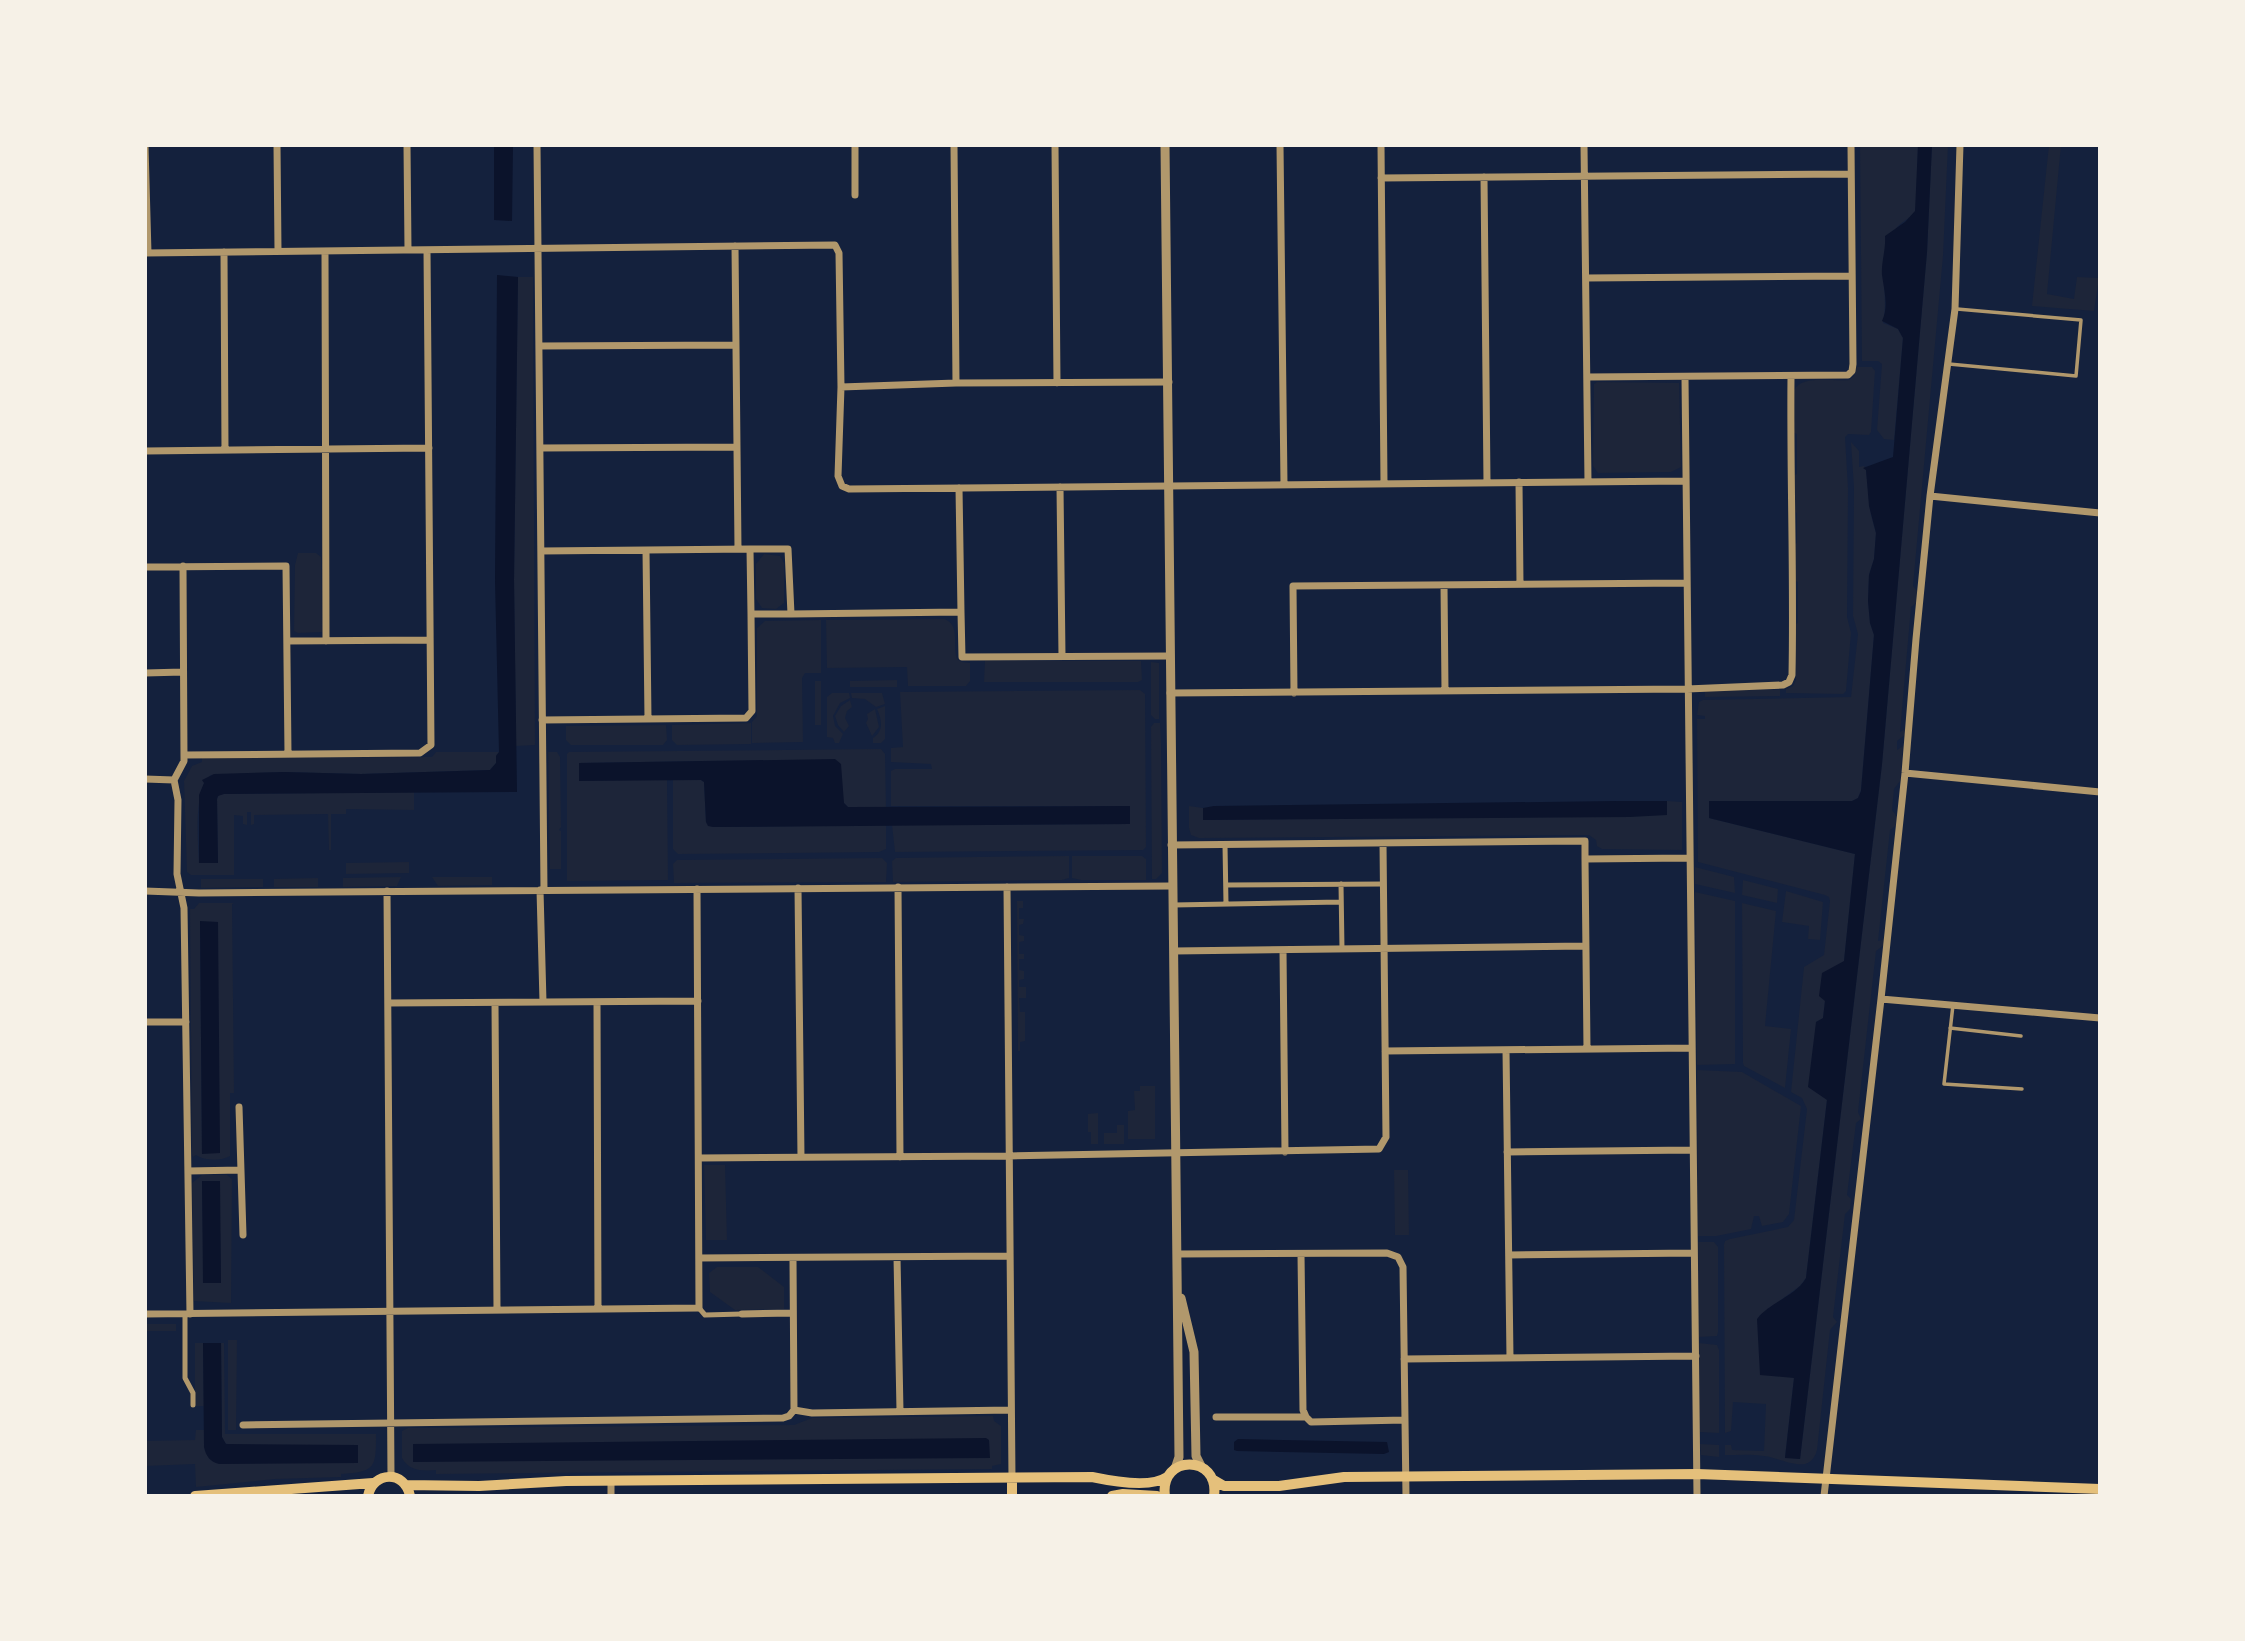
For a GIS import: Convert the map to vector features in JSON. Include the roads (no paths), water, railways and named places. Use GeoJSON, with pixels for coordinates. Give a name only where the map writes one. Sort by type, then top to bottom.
{"type":"FeatureCollection","features":[{"type":"Feature","properties":{"kind":"main road"},"geometry":{"type":"LineString","coordinates":[[368,1496],[373,1483],[391,1476],[402,1480],[408,1490],[566,1481],[1092,1477],[1117,1482],[1154,1482],[1191,1464],[1202,1468],[1212,1479],[1224,1486],[1279,1486],[1344,1477],[1405,1475],[1697,1474],[2100,1489]]}},
{"type":"Feature","properties":{"kind":"main road"},"geometry":{"type":"LineString","coordinates":[[1166,1496],[1165,1486],[1171,1473]]}},
{"type":"Feature","properties":{"kind":"main road"},"geometry":{"type":"LineString","coordinates":[[1012,1478],[1012,1496]]}},
{"type":"Feature","properties":{"kind":"main road"},"geometry":{"type":"LineString","coordinates":[[1212,1479],[1214,1496]]}},
{"type":"Feature","properties":{"kind":"main road"},"geometry":{"type":"LineString","coordinates":[[195,1496],[373,1483]]}},
{"type":"Feature","properties":{"kind":"main road"},"geometry":{"type":"LineString","coordinates":[[1112,1496],[1157,1496]]}},
{"type":"Feature","properties":{"kind":"street"},"geometry":{"type":"LineString","coordinates":[[277,145],[278,251]]}},
{"type":"Feature","properties":{"kind":"street"},"geometry":{"type":"LineString","coordinates":[[407,145],[408,250]]}},
{"type":"Feature","properties":{"kind":"street"},"geometry":{"type":"LineString","coordinates":[[537,145],[542,1002]]}},
{"type":"Feature","properties":{"kind":"street"},"geometry":{"type":"LineString","coordinates":[[855,145],[855,195]]}},
{"type":"Feature","properties":{"kind":"street"},"geometry":{"type":"LineString","coordinates":[[954,145],[956,383]]}},
{"type":"Feature","properties":{"kind":"street"},"geometry":{"type":"LineString","coordinates":[[1055,145],[1057,383]]}},
{"type":"Feature","properties":{"kind":"street"},"geometry":{"type":"LineString","coordinates":[[1165,145],[1180,1457],[1171,1473]]}},
{"type":"Feature","properties":{"kind":"street"},"geometry":{"type":"LineString","coordinates":[[1280,145],[1284,484]]}},
{"type":"Feature","properties":{"kind":"street"},"geometry":{"type":"LineString","coordinates":[[1381,145],[1384,483]]}},
{"type":"Feature","properties":{"kind":"street"},"geometry":{"type":"LineString","coordinates":[[1584,145],[1588,482]]}},
{"type":"Feature","properties":{"kind":"street"},"geometry":{"type":"LineString","coordinates":[[1587,377],[1844,376],[1852,371],[1851,145]]}},
{"type":"Feature","properties":{"kind":"street"},"geometry":{"type":"LineString","coordinates":[[1824,1496],[1881,999],[1930,496],[1955,309],[1960,145]]}},
{"type":"Feature","properties":{"kind":"street"},"geometry":{"type":"LineString","coordinates":[[145,146],[146,253],[831,244],[837,247],[839,254],[841,387],[838,476],[842,486],[849,489],[1686,481]]}},
{"type":"Feature","properties":{"kind":"street"},"geometry":{"type":"LineString","coordinates":[[1381,178],[1851,174]]}},
{"type":"Feature","properties":{"kind":"street"},"geometry":{"type":"LineString","coordinates":[[1484,177],[1487,482]]}},
{"type":"Feature","properties":{"kind":"street"},"geometry":{"type":"LineString","coordinates":[[735,246],[738,549]]}},
{"type":"Feature","properties":{"kind":"street"},"geometry":{"type":"LineString","coordinates":[[184,755],[420,753],[428,749],[432,741],[427,250]]}},
{"type":"Feature","properties":{"kind":"street"},"geometry":{"type":"LineString","coordinates":[[325,251],[326,641]]}},
{"type":"Feature","properties":{"kind":"street"},"geometry":{"type":"LineString","coordinates":[[224,252],[225,450]]}},
{"type":"Feature","properties":{"kind":"street"},"geometry":{"type":"LineString","coordinates":[[1586,278],[1852,276]]}},
{"type":"Feature","properties":{"kind":"street"},"geometry":{"type":"LineString","coordinates":[[539,346],[736,345]]}},
{"type":"Feature","properties":{"kind":"street"},"geometry":{"type":"LineString","coordinates":[[1170,693],[1687,689],[1783,685],[1789,682],[1792,675],[1791,377]]}},
{"type":"Feature","properties":{"kind":"street"},"geometry":{"type":"LineString","coordinates":[[1685,378],[1697,1496]]}},
{"type":"Feature","properties":{"kind":"street"},"geometry":{"type":"LineString","coordinates":[[841,387],[956,383],[1169,382]]}},
{"type":"Feature","properties":{"kind":"street"},"geometry":{"type":"LineString","coordinates":[[540,448],[737,447]]}},
{"type":"Feature","properties":{"kind":"street"},"geometry":{"type":"LineString","coordinates":[[145,451],[429,448]]}},
{"type":"Feature","properties":{"kind":"street"},"geometry":{"type":"LineString","coordinates":[[1519,482],[1520,584]]}},
{"type":"Feature","properties":{"kind":"street"},"geometry":{"type":"LineString","coordinates":[[1060,487],[1062,656]]}},
{"type":"Feature","properties":{"kind":"street"},"geometry":{"type":"LineString","coordinates":[[958,488],[962,657],[1170,656]]}},
{"type":"Feature","properties":{"kind":"street"},"geometry":{"type":"LineString","coordinates":[[1930,496],[2100,513]]}},
{"type":"Feature","properties":{"kind":"street"},"geometry":{"type":"LineString","coordinates":[[542,720],[741,719],[750,715],[750,549]]}},
{"type":"Feature","properties":{"kind":"street"},"geometry":{"type":"LineString","coordinates":[[541,551],[789,549],[791,614]]}},
{"type":"Feature","properties":{"kind":"street"},"geometry":{"type":"LineString","coordinates":[[646,550],[648,719]]}},
{"type":"Feature","properties":{"kind":"street"},"geometry":{"type":"LineString","coordinates":[[183,566],[184,761],[174,780],[178,800],[177,874],[184,908],[188,1171],[185,1378],[192,1393],[193,1405]]}},
{"type":"Feature","properties":{"kind":"street"},"geometry":{"type":"LineString","coordinates":[[145,567],[286,566],[288,754]]}},
{"type":"Feature","properties":{"kind":"street"},"geometry":{"type":"LineString","coordinates":[[1294,692],[1293,586],[1688,583]]}},
{"type":"Feature","properties":{"kind":"street"},"geometry":{"type":"LineString","coordinates":[[1444,584],[1445,691]]}},
{"type":"Feature","properties":{"kind":"street"},"geometry":{"type":"LineString","coordinates":[[751,614],[961,612]]}},
{"type":"Feature","properties":{"kind":"street"},"geometry":{"type":"LineString","coordinates":[[287,641],[430,640]]}},
{"type":"Feature","properties":{"kind":"street"},"geometry":{"type":"LineString","coordinates":[[145,673],[183,672]]}},
{"type":"Feature","properties":{"kind":"street"},"geometry":{"type":"LineString","coordinates":[[1905,772],[2100,792]]}},
{"type":"Feature","properties":{"kind":"street"},"geometry":{"type":"LineString","coordinates":[[145,779],[174,780]]}},
{"type":"Feature","properties":{"kind":"street"},"geometry":{"type":"LineString","coordinates":[[1171,845],[1585,841],[1587,1049]]}},
{"type":"Feature","properties":{"kind":"street"},"geometry":{"type":"LineString","coordinates":[[698,1158],[1374,1151],[1382,1146],[1386,1137],[1383,843]]}},
{"type":"Feature","properties":{"kind":"street"},"geometry":{"type":"LineString","coordinates":[[1225,845],[1226,904]]}},
{"type":"Feature","properties":{"kind":"street"},"geometry":{"type":"LineString","coordinates":[[1585,859],[1689,858]]}},
{"type":"Feature","properties":{"kind":"street"},"geometry":{"type":"LineString","coordinates":[[1341,884],[1342,949]]}},
{"type":"Feature","properties":{"kind":"street"},"geometry":{"type":"LineString","coordinates":[[1226,885],[1383,884]]}},
{"type":"Feature","properties":{"kind":"street"},"geometry":{"type":"LineString","coordinates":[[145,891],[181,893],[1172,886]]}},
{"type":"Feature","properties":{"kind":"street"},"geometry":{"type":"LineString","coordinates":[[898,887],[900,1157]]}},
{"type":"Feature","properties":{"kind":"street"},"geometry":{"type":"LineString","coordinates":[[1007,887],[1012,1478]]}},
{"type":"Feature","properties":{"kind":"street"},"geometry":{"type":"LineString","coordinates":[[798,888],[801,1157]]}},
{"type":"Feature","properties":{"kind":"street"},"geometry":{"type":"LineString","coordinates":[[697,889],[699,1308],[705,1315],[793,1314]]}},
{"type":"Feature","properties":{"kind":"street"},"geometry":{"type":"LineString","coordinates":[[387,891],[391,1476]]}},
{"type":"Feature","properties":{"kind":"street"},"geometry":{"type":"LineString","coordinates":[[1172,905],[1341,902]]}},
{"type":"Feature","properties":{"kind":"street"},"geometry":{"type":"LineString","coordinates":[[1174,951],[1586,946]]}},
{"type":"Feature","properties":{"kind":"street"},"geometry":{"type":"LineString","coordinates":[[1283,950],[1285,1152]]}},
{"type":"Feature","properties":{"kind":"street"},"geometry":{"type":"LineString","coordinates":[[1881,999],[2100,1018]]}},
{"type":"Feature","properties":{"kind":"street"},"geometry":{"type":"LineString","coordinates":[[388,1003],[698,1001]]}},
{"type":"Feature","properties":{"kind":"street"},"geometry":{"type":"LineString","coordinates":[[597,1002],[598,1308]]}},
{"type":"Feature","properties":{"kind":"street"},"geometry":{"type":"LineString","coordinates":[[495,1003],[497,1309]]}},
{"type":"Feature","properties":{"kind":"street"},"geometry":{"type":"LineString","coordinates":[[145,1022],[186,1022]]}},
{"type":"Feature","properties":{"kind":"street"},"geometry":{"type":"LineString","coordinates":[[1385,1051],[1692,1048]]}},
{"type":"Feature","properties":{"kind":"street"},"geometry":{"type":"LineString","coordinates":[[1506,1050],[1510,1358]]}},
{"type":"Feature","properties":{"kind":"street"},"geometry":{"type":"LineString","coordinates":[[239,1107],[243,1235]]}},
{"type":"Feature","properties":{"kind":"street"},"geometry":{"type":"LineString","coordinates":[[1507,1152],[1693,1150]]}},
{"type":"Feature","properties":{"kind":"street"},"geometry":{"type":"LineString","coordinates":[[188,1171],[241,1170]]}},
{"type":"Feature","properties":{"kind":"street"},"geometry":{"type":"LineString","coordinates":[[1178,1254],[1387,1253],[1398,1256],[1403,1268],[1406,1496]]}},
{"type":"Feature","properties":{"kind":"street"},"geometry":{"type":"LineString","coordinates":[[1508,1255],[1694,1253]]}},
{"type":"Feature","properties":{"kind":"street"},"geometry":{"type":"LineString","coordinates":[[1301,1254],[1303,1410],[1306,1417],[1311,1422],[1405,1420]]}},
{"type":"Feature","properties":{"kind":"street"},"geometry":{"type":"LineString","coordinates":[[699,1258],[1010,1256]]}},
{"type":"Feature","properties":{"kind":"street"},"geometry":{"type":"LineString","coordinates":[[897,1257],[900,1411]]}},
{"type":"Feature","properties":{"kind":"street"},"geometry":{"type":"LineString","coordinates":[[243,1425],[783,1418],[794,1410],[793,1258]]}},
{"type":"Feature","properties":{"kind":"street"},"geometry":{"type":"LineString","coordinates":[[1178,1291],[1194,1352],[1196,1456],[1202,1468]]}},
{"type":"Feature","properties":{"kind":"street"},"geometry":{"type":"LineString","coordinates":[[145,1314],[699,1308]]}},
{"type":"Feature","properties":{"kind":"street"},"geometry":{"type":"LineString","coordinates":[[1404,1359],[1696,1356]]}},
{"type":"Feature","properties":{"kind":"street"},"geometry":{"type":"LineString","coordinates":[[794,1410],[812,1413],[1012,1410]]}},
{"type":"Feature","properties":{"kind":"street"},"geometry":{"type":"LineString","coordinates":[[1216,1417],[1306,1417]]}},
{"type":"Feature","properties":{"kind":"street"},"geometry":{"type":"LineString","coordinates":[[611,1482],[611,1496]]}},
{"type":"Feature","properties":{"kind":"street"},"geometry":{"type":"LineString","coordinates":[[1970,1483],[1975,1496]]}},
{"type":"Feature","properties":{"kind":"lane"},"geometry":{"type":"LineString","coordinates":[[1948,364],[2076,376],[2081,320],[1955,309]]}},
{"type":"Feature","properties":{"kind":"lane"},"geometry":{"type":"LineString","coordinates":[[1953,1005],[1944,1084],[2022,1089]]}},
{"type":"Feature","properties":{"kind":"lane"},"geometry":{"type":"LineString","coordinates":[[1951,1028],[2021,1036]]}}]}
